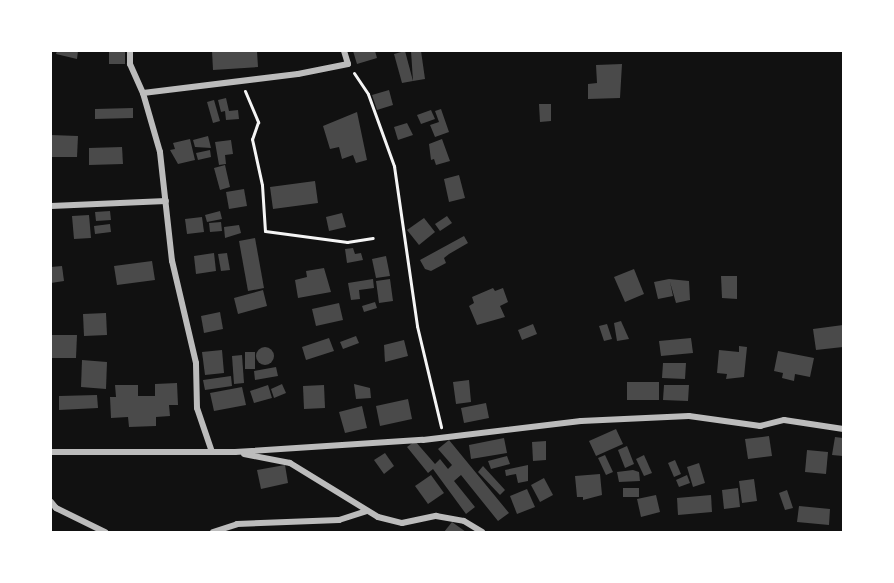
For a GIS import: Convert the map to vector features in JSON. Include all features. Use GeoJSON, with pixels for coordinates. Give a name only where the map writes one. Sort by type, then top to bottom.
{"type":"FeatureCollection","features":[{"type":"Feature","properties":{"kind":"street"},"geometry":{"type":"LineString","coordinates":[[129,51],[130,64],[143,93],[160,152],[179,299],[196,363],[197,408],[212,452]]}},
{"type":"Feature","properties":{"kind":"street"},"geometry":{"type":"LineString","coordinates":[[143,93],[239,82],[348,64],[344,51]]}},
{"type":"Feature","properties":{"kind":"street"},"geometry":{"type":"LineString","coordinates":[[51,206],[166,201]]}},
{"type":"Feature","properties":{"kind":"street"},"geometry":{"type":"LineString","coordinates":[[51,452],[234,452],[443,438],[581,421],[688,416],[760,426],[784,420],[843,429]]}},
{"type":"Feature","properties":{"kind":"street"},"geometry":{"type":"LineString","coordinates":[[234,452],[290,463],[366,511],[402,523],[435,516],[464,521],[482,532]]}},
{"type":"Feature","properties":{"kind":"street"},"geometry":{"type":"LineString","coordinates":[[51,502],[56,508],[105,532]]}},
{"type":"Feature","properties":{"kind":"street"},"geometry":{"type":"LineString","coordinates":[[213,532],[237,524],[339,520],[366,511]]}},
{"type":"Feature","properties":{"kind":"path"},"geometry":{"type":"LineString","coordinates":[[348,64],[368,94],[394,166],[417,326],[443,438]]}},
{"type":"Feature","properties":{"kind":"path"},"geometry":{"type":"LineString","coordinates":[[239,82],[254,105],[258,122],[252,139],[262,185],[265,231],[347,242],[373,238]]}},
{"type":"Feature","properties":{"kind":"building"},"geometry":{"type":"Polygon","coordinates":[[[57,51],[78,51],[77,59],[56,54],[57,51]]]}},
{"type":"Feature","properties":{"kind":"building"},"geometry":{"type":"Polygon","coordinates":[[[109,51],[125,51],[125,64],[109,64],[109,51]]]}},
{"type":"Feature","properties":{"kind":"building"},"geometry":{"type":"Polygon","coordinates":[[[212,51],[257,51],[258,67],[213,70],[212,51]]]}},
{"type":"Feature","properties":{"kind":"building"},"geometry":{"type":"Polygon","coordinates":[[[353,51],[375,51],[377,58],[357,64],[353,51]]]}},
{"type":"Feature","properties":{"kind":"building"},"geometry":{"type":"Polygon","coordinates":[[[405,51],[413,81],[402,83],[394,54],[405,51]]]}},
{"type":"Feature","properties":{"kind":"building"},"geometry":{"type":"Polygon","coordinates":[[[411,51],[421,51],[425,79],[413,81],[411,51]]]}},
{"type":"Feature","properties":{"kind":"building"},"geometry":{"type":"Polygon","coordinates":[[[622,64],[620,98],[588,99],[588,84],[597,83],[596,65],[622,64]]]}},
{"type":"Feature","properties":{"kind":"building"},"geometry":{"type":"Polygon","coordinates":[[[389,90],[393,105],[377,110],[372,95],[389,90]]]}},
{"type":"Feature","properties":{"kind":"building"},"geometry":{"type":"Polygon","coordinates":[[[226,98],[229,111],[238,110],[239,119],[226,120],[225,111],[221,112],[218,100],[226,98]]]}},
{"type":"Feature","properties":{"kind":"building"},"geometry":{"type":"Polygon","coordinates":[[[214,100],[220,121],[213,123],[207,102],[214,100]]]}},
{"type":"Feature","properties":{"kind":"building"},"geometry":{"type":"Polygon","coordinates":[[[539,104],[551,104],[551,121],[540,122],[539,104]]]}},
{"type":"Feature","properties":{"kind":"building"},"geometry":{"type":"Polygon","coordinates":[[[133,108],[133,118],[95,119],[95,109],[133,108]]]}},
{"type":"Feature","properties":{"kind":"building"},"geometry":{"type":"Polygon","coordinates":[[[441,109],[449,132],[435,137],[430,125],[439,122],[435,111],[441,109]]]}},
{"type":"Feature","properties":{"kind":"building"},"geometry":{"type":"Polygon","coordinates":[[[431,110],[435,119],[421,124],[417,115],[431,110]]]}},
{"type":"Feature","properties":{"kind":"building"},"geometry":{"type":"Polygon","coordinates":[[[357,112],[367,160],[356,163],[353,155],[342,159],[339,147],[330,149],[323,126],[357,112]]]}},
{"type":"Feature","properties":{"kind":"building"},"geometry":{"type":"Polygon","coordinates":[[[407,123],[413,135],[398,140],[394,127],[407,123]]]}},
{"type":"Feature","properties":{"kind":"building"},"geometry":{"type":"Polygon","coordinates":[[[51,135],[78,136],[77,157],[51,157],[51,135]]]}},
{"type":"Feature","properties":{"kind":"building"},"geometry":{"type":"Polygon","coordinates":[[[208,136],[211,148],[195,147],[193,140],[208,136]]]}},
{"type":"Feature","properties":{"kind":"building"},"geometry":{"type":"Polygon","coordinates":[[[190,139],[195,160],[178,164],[170,150],[175,149],[173,143],[190,139]]]}},
{"type":"Feature","properties":{"kind":"building"},"geometry":{"type":"Polygon","coordinates":[[[442,139],[450,161],[436,165],[434,159],[431,160],[429,144],[442,139]]]}},
{"type":"Feature","properties":{"kind":"building"},"geometry":{"type":"Polygon","coordinates":[[[231,140],[233,154],[225,155],[226,164],[219,165],[215,142],[231,140]]]}},
{"type":"Feature","properties":{"kind":"building"},"geometry":{"type":"Polygon","coordinates":[[[122,147],[123,164],[89,165],[89,148],[122,147]]]}},
{"type":"Feature","properties":{"kind":"building"},"geometry":{"type":"Polygon","coordinates":[[[210,150],[211,157],[198,160],[196,153],[210,150]]]}},
{"type":"Feature","properties":{"kind":"building"},"geometry":{"type":"Polygon","coordinates":[[[225,165],[230,187],[220,190],[214,168],[225,165]]]}},
{"type":"Feature","properties":{"kind":"building"},"geometry":{"type":"Polygon","coordinates":[[[459,175],[465,198],[449,202],[444,179],[459,175]]]}},
{"type":"Feature","properties":{"kind":"building"},"geometry":{"type":"Polygon","coordinates":[[[315,181],[318,203],[273,209],[270,187],[315,181]]]}},
{"type":"Feature","properties":{"kind":"building"},"geometry":{"type":"Polygon","coordinates":[[[244,189],[247,206],[229,209],[226,192],[244,189]]]}},
{"type":"Feature","properties":{"kind":"building"},"geometry":{"type":"Polygon","coordinates":[[[110,211],[111,220],[96,221],[95,212],[110,211]]]}},
{"type":"Feature","properties":{"kind":"building"},"geometry":{"type":"Polygon","coordinates":[[[220,211],[222,219],[207,222],[205,215],[220,211]]]}},
{"type":"Feature","properties":{"kind":"building"},"geometry":{"type":"Polygon","coordinates":[[[342,213],[346,227],[329,231],[326,217],[342,213]]]}},
{"type":"Feature","properties":{"kind":"building"},"geometry":{"type":"Polygon","coordinates":[[[89,215],[91,238],[74,239],[72,216],[89,215]]]}},
{"type":"Feature","properties":{"kind":"building"},"geometry":{"type":"Polygon","coordinates":[[[447,216],[452,223],[440,231],[435,224],[447,216]]]}},
{"type":"Feature","properties":{"kind":"building"},"geometry":{"type":"Polygon","coordinates":[[[202,217],[204,232],[187,234],[185,219],[202,217]]]}},
{"type":"Feature","properties":{"kind":"building"},"geometry":{"type":"Polygon","coordinates":[[[424,218],[435,232],[419,245],[407,230],[424,218]]]}},
{"type":"Feature","properties":{"kind":"building"},"geometry":{"type":"Polygon","coordinates":[[[221,222],[222,231],[210,232],[209,223],[221,222]]]}},
{"type":"Feature","properties":{"kind":"building"},"geometry":{"type":"Polygon","coordinates":[[[110,224],[111,232],[95,234],[94,226],[110,224]]]}},
{"type":"Feature","properties":{"kind":"building"},"geometry":{"type":"Polygon","coordinates":[[[239,225],[241,233],[225,238],[224,227],[239,225]]]}},
{"type":"Feature","properties":{"kind":"building"},"geometry":{"type":"Polygon","coordinates":[[[464,236],[468,243],[444,258],[446,263],[431,271],[425,269],[420,260],[464,236]]]}},
{"type":"Feature","properties":{"kind":"building"},"geometry":{"type":"Polygon","coordinates":[[[255,238],[264,288],[248,291],[239,241],[255,238]]]}},
{"type":"Feature","properties":{"kind":"building"},"geometry":{"type":"Polygon","coordinates":[[[353,248],[355,254],[361,253],[363,260],[347,263],[345,249],[353,248]]]}},
{"type":"Feature","properties":{"kind":"building"},"geometry":{"type":"Polygon","coordinates":[[[214,253],[216,271],[196,274],[194,256],[214,253]]]}},
{"type":"Feature","properties":{"kind":"building"},"geometry":{"type":"Polygon","coordinates":[[[227,253],[230,270],[221,271],[218,254],[227,253]]]}},
{"type":"Feature","properties":{"kind":"building"},"geometry":{"type":"Polygon","coordinates":[[[386,256],[390,276],[376,278],[372,259],[386,256]]]}},
{"type":"Feature","properties":{"kind":"building"},"geometry":{"type":"Polygon","coordinates":[[[152,261],[155,280],[117,285],[114,266],[152,261]]]}},
{"type":"Feature","properties":{"kind":"building"},"geometry":{"type":"Polygon","coordinates":[[[62,266],[64,281],[51,283],[51,267],[62,266]]]}},
{"type":"Feature","properties":{"kind":"building"},"geometry":{"type":"Polygon","coordinates":[[[324,268],[331,292],[298,298],[295,280],[307,277],[306,271],[324,268]]]}},
{"type":"Feature","properties":{"kind":"building"},"geometry":{"type":"Polygon","coordinates":[[[634,269],[644,294],[625,302],[614,277],[634,269]]]}},
{"type":"Feature","properties":{"kind":"building"},"geometry":{"type":"Polygon","coordinates":[[[721,276],[737,276],[737,299],[722,298],[721,276]]]}},
{"type":"Feature","properties":{"kind":"building"},"geometry":{"type":"Polygon","coordinates":[[[373,279],[374,288],[359,290],[360,299],[351,300],[348,283],[373,279]]]}},
{"type":"Feature","properties":{"kind":"building"},"geometry":{"type":"Polygon","coordinates":[[[390,279],[393,301],[379,303],[376,281],[390,279]]]}},
{"type":"Feature","properties":{"kind":"building"},"geometry":{"type":"Polygon","coordinates":[[[669,279],[689,281],[690,300],[676,303],[670,282],[673,296],[658,299],[654,282],[669,279]]]}},
{"type":"Feature","properties":{"kind":"building"},"geometry":{"type":"Polygon","coordinates":[[[493,288],[495,291],[503,288],[508,302],[500,306],[505,317],[477,325],[469,306],[474,303],[472,297],[493,288]]]}},
{"type":"Feature","properties":{"kind":"building"},"geometry":{"type":"Polygon","coordinates":[[[263,290],[267,306],[238,314],[234,298],[263,290]]]}},
{"type":"Feature","properties":{"kind":"building"},"geometry":{"type":"Polygon","coordinates":[[[375,302],[377,308],[364,312],[362,306],[375,302]]]}},
{"type":"Feature","properties":{"kind":"building"},"geometry":{"type":"Polygon","coordinates":[[[339,303],[343,320],[316,326],[312,309],[339,303]]]}},
{"type":"Feature","properties":{"kind":"building"},"geometry":{"type":"Polygon","coordinates":[[[220,312],[223,329],[204,333],[201,316],[220,312]]]}},
{"type":"Feature","properties":{"kind":"building"},"geometry":{"type":"Polygon","coordinates":[[[106,313],[107,335],[84,336],[83,314],[106,313]]]}},
{"type":"Feature","properties":{"kind":"building"},"geometry":{"type":"Polygon","coordinates":[[[621,321],[629,339],[617,341],[614,323],[621,321]]]}},
{"type":"Feature","properties":{"kind":"building"},"geometry":{"type":"Polygon","coordinates":[[[533,324],[537,334],[522,340],[518,330],[533,324]]]}},
{"type":"Feature","properties":{"kind":"building"},"geometry":{"type":"Polygon","coordinates":[[[607,324],[612,339],[604,341],[599,326],[607,324]]]}},
{"type":"Feature","properties":{"kind":"building"},"geometry":{"type":"Polygon","coordinates":[[[843,325],[843,347],[816,350],[813,329],[843,325]]]}},
{"type":"Feature","properties":{"kind":"building"},"geometry":{"type":"Polygon","coordinates":[[[51,335],[77,335],[76,358],[51,358],[51,335]]]}},
{"type":"Feature","properties":{"kind":"building"},"geometry":{"type":"Polygon","coordinates":[[[356,336],[359,343],[343,349],[340,342],[356,336]]]}},
{"type":"Feature","properties":{"kind":"building"},"geometry":{"type":"Polygon","coordinates":[[[329,338],[334,351],[306,360],[302,347],[329,338]]]}},
{"type":"Feature","properties":{"kind":"building"},"geometry":{"type":"Polygon","coordinates":[[[691,338],[693,353],[661,356],[659,341],[691,338]]]}},
{"type":"Feature","properties":{"kind":"building"},"geometry":{"type":"Polygon","coordinates":[[[404,340],[408,356],[385,362],[384,345],[404,340]]]}},
{"type":"Feature","properties":{"kind":"building"},"geometry":{"type":"Polygon","coordinates":[[[739,346],[747,347],[744,377],[726,379],[727,374],[717,373],[719,350],[739,352],[739,346]]]}},
{"type":"Feature","properties":{"kind":"building"},"geometry":{"type":"Polygon","coordinates":[[[265,347],[271,350],[274,356],[271,362],[265,365],[259,362],[256,356],[259,350],[265,347]]]}},
{"type":"Feature","properties":{"kind":"building"},"geometry":{"type":"Polygon","coordinates":[[[222,350],[224,373],[205,375],[202,352],[222,350]]]}},
{"type":"Feature","properties":{"kind":"building"},"geometry":{"type":"Polygon","coordinates":[[[778,351],[814,358],[810,377],[795,374],[794,381],[782,378],[783,373],[774,371],[778,351]]]}},
{"type":"Feature","properties":{"kind":"building"},"geometry":{"type":"Polygon","coordinates":[[[245,352],[255,352],[255,369],[245,369],[245,352]]]}},
{"type":"Feature","properties":{"kind":"building"},"geometry":{"type":"Polygon","coordinates":[[[242,355],[244,383],[234,384],[232,356],[242,355]]]}},
{"type":"Feature","properties":{"kind":"building"},"geometry":{"type":"Polygon","coordinates":[[[82,360],[107,362],[106,389],[81,387],[82,360]]]}},
{"type":"Feature","properties":{"kind":"building"},"geometry":{"type":"Polygon","coordinates":[[[663,363],[686,363],[685,379],[662,378],[663,363]]]}},
{"type":"Feature","properties":{"kind":"building"},"geometry":{"type":"Polygon","coordinates":[[[276,367],[278,376],[255,380],[254,371],[276,367]]]}},
{"type":"Feature","properties":{"kind":"building"},"geometry":{"type":"Polygon","coordinates":[[[231,376],[232,386],[205,390],[203,380],[231,376]]]}},
{"type":"Feature","properties":{"kind":"building"},"geometry":{"type":"Polygon","coordinates":[[[469,380],[471,402],[456,404],[453,382],[469,380]]]}},
{"type":"Feature","properties":{"kind":"building"},"geometry":{"type":"Polygon","coordinates":[[[627,382],[659,382],[659,400],[627,400],[627,382]]]}},
{"type":"Feature","properties":{"kind":"building"},"geometry":{"type":"Polygon","coordinates":[[[177,383],[178,405],[169,405],[170,416],[156,417],[156,426],[129,427],[128,417],[111,418],[110,397],[116,397],[115,385],[138,385],[138,396],[155,396],[155,384],[177,383]]]}},
{"type":"Feature","properties":{"kind":"building"},"geometry":{"type":"Polygon","coordinates":[[[282,384],[286,393],[274,398],[271,389],[282,384]]]}},
{"type":"Feature","properties":{"kind":"building"},"geometry":{"type":"Polygon","coordinates":[[[354,384],[370,388],[371,398],[356,399],[354,384]]]}},
{"type":"Feature","properties":{"kind":"building"},"geometry":{"type":"Polygon","coordinates":[[[268,385],[272,398],[254,403],[250,391],[268,385]]]}},
{"type":"Feature","properties":{"kind":"building"},"geometry":{"type":"Polygon","coordinates":[[[324,385],[325,408],[304,409],[303,386],[324,385]]]}},
{"type":"Feature","properties":{"kind":"building"},"geometry":{"type":"Polygon","coordinates":[[[664,385],[689,385],[688,401],[663,400],[664,385]]]}},
{"type":"Feature","properties":{"kind":"building"},"geometry":{"type":"Polygon","coordinates":[[[242,387],[246,405],[214,411],[210,393],[242,387]]]}},
{"type":"Feature","properties":{"kind":"building"},"geometry":{"type":"Polygon","coordinates":[[[97,395],[98,408],[59,410],[59,396],[97,395]]]}},
{"type":"Feature","properties":{"kind":"building"},"geometry":{"type":"Polygon","coordinates":[[[408,399],[412,419],[380,426],[376,406],[408,399]]]}},
{"type":"Feature","properties":{"kind":"building"},"geometry":{"type":"Polygon","coordinates":[[[486,403],[489,418],[464,423],[461,408],[486,403]]]}},
{"type":"Feature","properties":{"kind":"building"},"geometry":{"type":"Polygon","coordinates":[[[362,406],[367,428],[345,433],[339,412],[362,406]]]}},
{"type":"Feature","properties":{"kind":"building"},"geometry":{"type":"Polygon","coordinates":[[[616,429],[623,444],[596,456],[589,441],[616,429]]]}},
{"type":"Feature","properties":{"kind":"building"},"geometry":{"type":"Polygon","coordinates":[[[769,436],[772,456],[748,459],[745,439],[769,436]]]}},
{"type":"Feature","properties":{"kind":"building"},"geometry":{"type":"Polygon","coordinates":[[[835,437],[843,438],[843,456],[832,455],[835,437]]]}},
{"type":"Feature","properties":{"kind":"building"},"geometry":{"type":"Polygon","coordinates":[[[504,438],[507,453],[471,459],[469,445],[504,438]]]}},
{"type":"Feature","properties":{"kind":"building"},"geometry":{"type":"Polygon","coordinates":[[[449,440],[509,513],[498,521],[461,475],[454,481],[475,507],[466,514],[433,469],[428,473],[407,447],[415,441],[435,464],[440,459],[448,469],[452,465],[438,449],[449,440]]]}},
{"type":"Feature","properties":{"kind":"building"},"geometry":{"type":"Polygon","coordinates":[[[546,441],[546,460],[533,461],[532,442],[546,441]]]}},
{"type":"Feature","properties":{"kind":"building"},"geometry":{"type":"Polygon","coordinates":[[[627,446],[634,464],[625,468],[618,450],[627,446]]]}},
{"type":"Feature","properties":{"kind":"building"},"geometry":{"type":"Polygon","coordinates":[[[807,450],[828,452],[826,474],[805,472],[807,450]]]}},
{"type":"Feature","properties":{"kind":"building"},"geometry":{"type":"Polygon","coordinates":[[[385,453],[394,466],[384,474],[374,460],[385,453]]]}},
{"type":"Feature","properties":{"kind":"building"},"geometry":{"type":"Polygon","coordinates":[[[605,455],[613,472],[606,475],[598,458],[605,455]]]}},
{"type":"Feature","properties":{"kind":"building"},"geometry":{"type":"Polygon","coordinates":[[[644,455],[652,473],[644,476],[636,459],[644,455]]]}},
{"type":"Feature","properties":{"kind":"building"},"geometry":{"type":"Polygon","coordinates":[[[507,456],[510,464],[491,469],[488,461],[507,456]]]}},
{"type":"Feature","properties":{"kind":"building"},"geometry":{"type":"Polygon","coordinates":[[[675,460],[681,474],[674,477],[668,463],[675,460]]]}},
{"type":"Feature","properties":{"kind":"building"},"geometry":{"type":"Polygon","coordinates":[[[699,463],[705,483],[693,487],[687,467],[699,463]]]}},
{"type":"Feature","properties":{"kind":"building"},"geometry":{"type":"Polygon","coordinates":[[[285,465],[288,483],[261,489],[257,470],[285,465]]]}},
{"type":"Feature","properties":{"kind":"building"},"geometry":{"type":"Polygon","coordinates":[[[528,465],[528,481],[518,483],[516,474],[506,476],[505,470],[528,465]]]}},
{"type":"Feature","properties":{"kind":"building"},"geometry":{"type":"Polygon","coordinates":[[[483,466],[505,490],[500,495],[478,472],[483,466]]]}},
{"type":"Feature","properties":{"kind":"building"},"geometry":{"type":"Polygon","coordinates":[[[633,470],[639,472],[640,481],[619,482],[617,472],[633,470]]]}},
{"type":"Feature","properties":{"kind":"building"},"geometry":{"type":"Polygon","coordinates":[[[600,474],[602,495],[583,500],[583,497],[577,497],[575,476],[600,474]]]}},
{"type":"Feature","properties":{"kind":"building"},"geometry":{"type":"Polygon","coordinates":[[[431,475],[444,493],[428,504],[415,486],[431,475]]]}},
{"type":"Feature","properties":{"kind":"building"},"geometry":{"type":"Polygon","coordinates":[[[687,475],[690,483],[679,487],[676,480],[687,475]]]}},
{"type":"Feature","properties":{"kind":"building"},"geometry":{"type":"Polygon","coordinates":[[[544,478],[553,495],[540,502],[531,485],[544,478]]]}},
{"type":"Feature","properties":{"kind":"building"},"geometry":{"type":"Polygon","coordinates":[[[754,479],[757,501],[742,503],[739,481],[754,479]]]}},
{"type":"Feature","properties":{"kind":"building"},"geometry":{"type":"Polygon","coordinates":[[[623,488],[639,488],[639,497],[623,497],[623,488]]]}},
{"type":"Feature","properties":{"kind":"building"},"geometry":{"type":"Polygon","coordinates":[[[738,488],[740,507],[724,509],[722,490],[738,488]]]}},
{"type":"Feature","properties":{"kind":"building"},"geometry":{"type":"Polygon","coordinates":[[[527,489],[535,507],[517,514],[510,496],[527,489]]]}},
{"type":"Feature","properties":{"kind":"building"},"geometry":{"type":"Polygon","coordinates":[[[787,490],[793,508],[785,510],[779,493],[787,490]]]}},
{"type":"Feature","properties":{"kind":"building"},"geometry":{"type":"Polygon","coordinates":[[[656,495],[660,512],[641,517],[637,499],[656,495]]]}},
{"type":"Feature","properties":{"kind":"building"},"geometry":{"type":"Polygon","coordinates":[[[711,495],[712,512],[678,515],[677,498],[711,495]]]}},
{"type":"Feature","properties":{"kind":"building"},"geometry":{"type":"Polygon","coordinates":[[[799,506],[830,509],[829,525],[797,522],[799,506]]]}},
{"type":"Feature","properties":{"kind":"building"},"geometry":{"type":"Polygon","coordinates":[[[452,522],[466,532],[444,532],[452,522]]]}}]}
